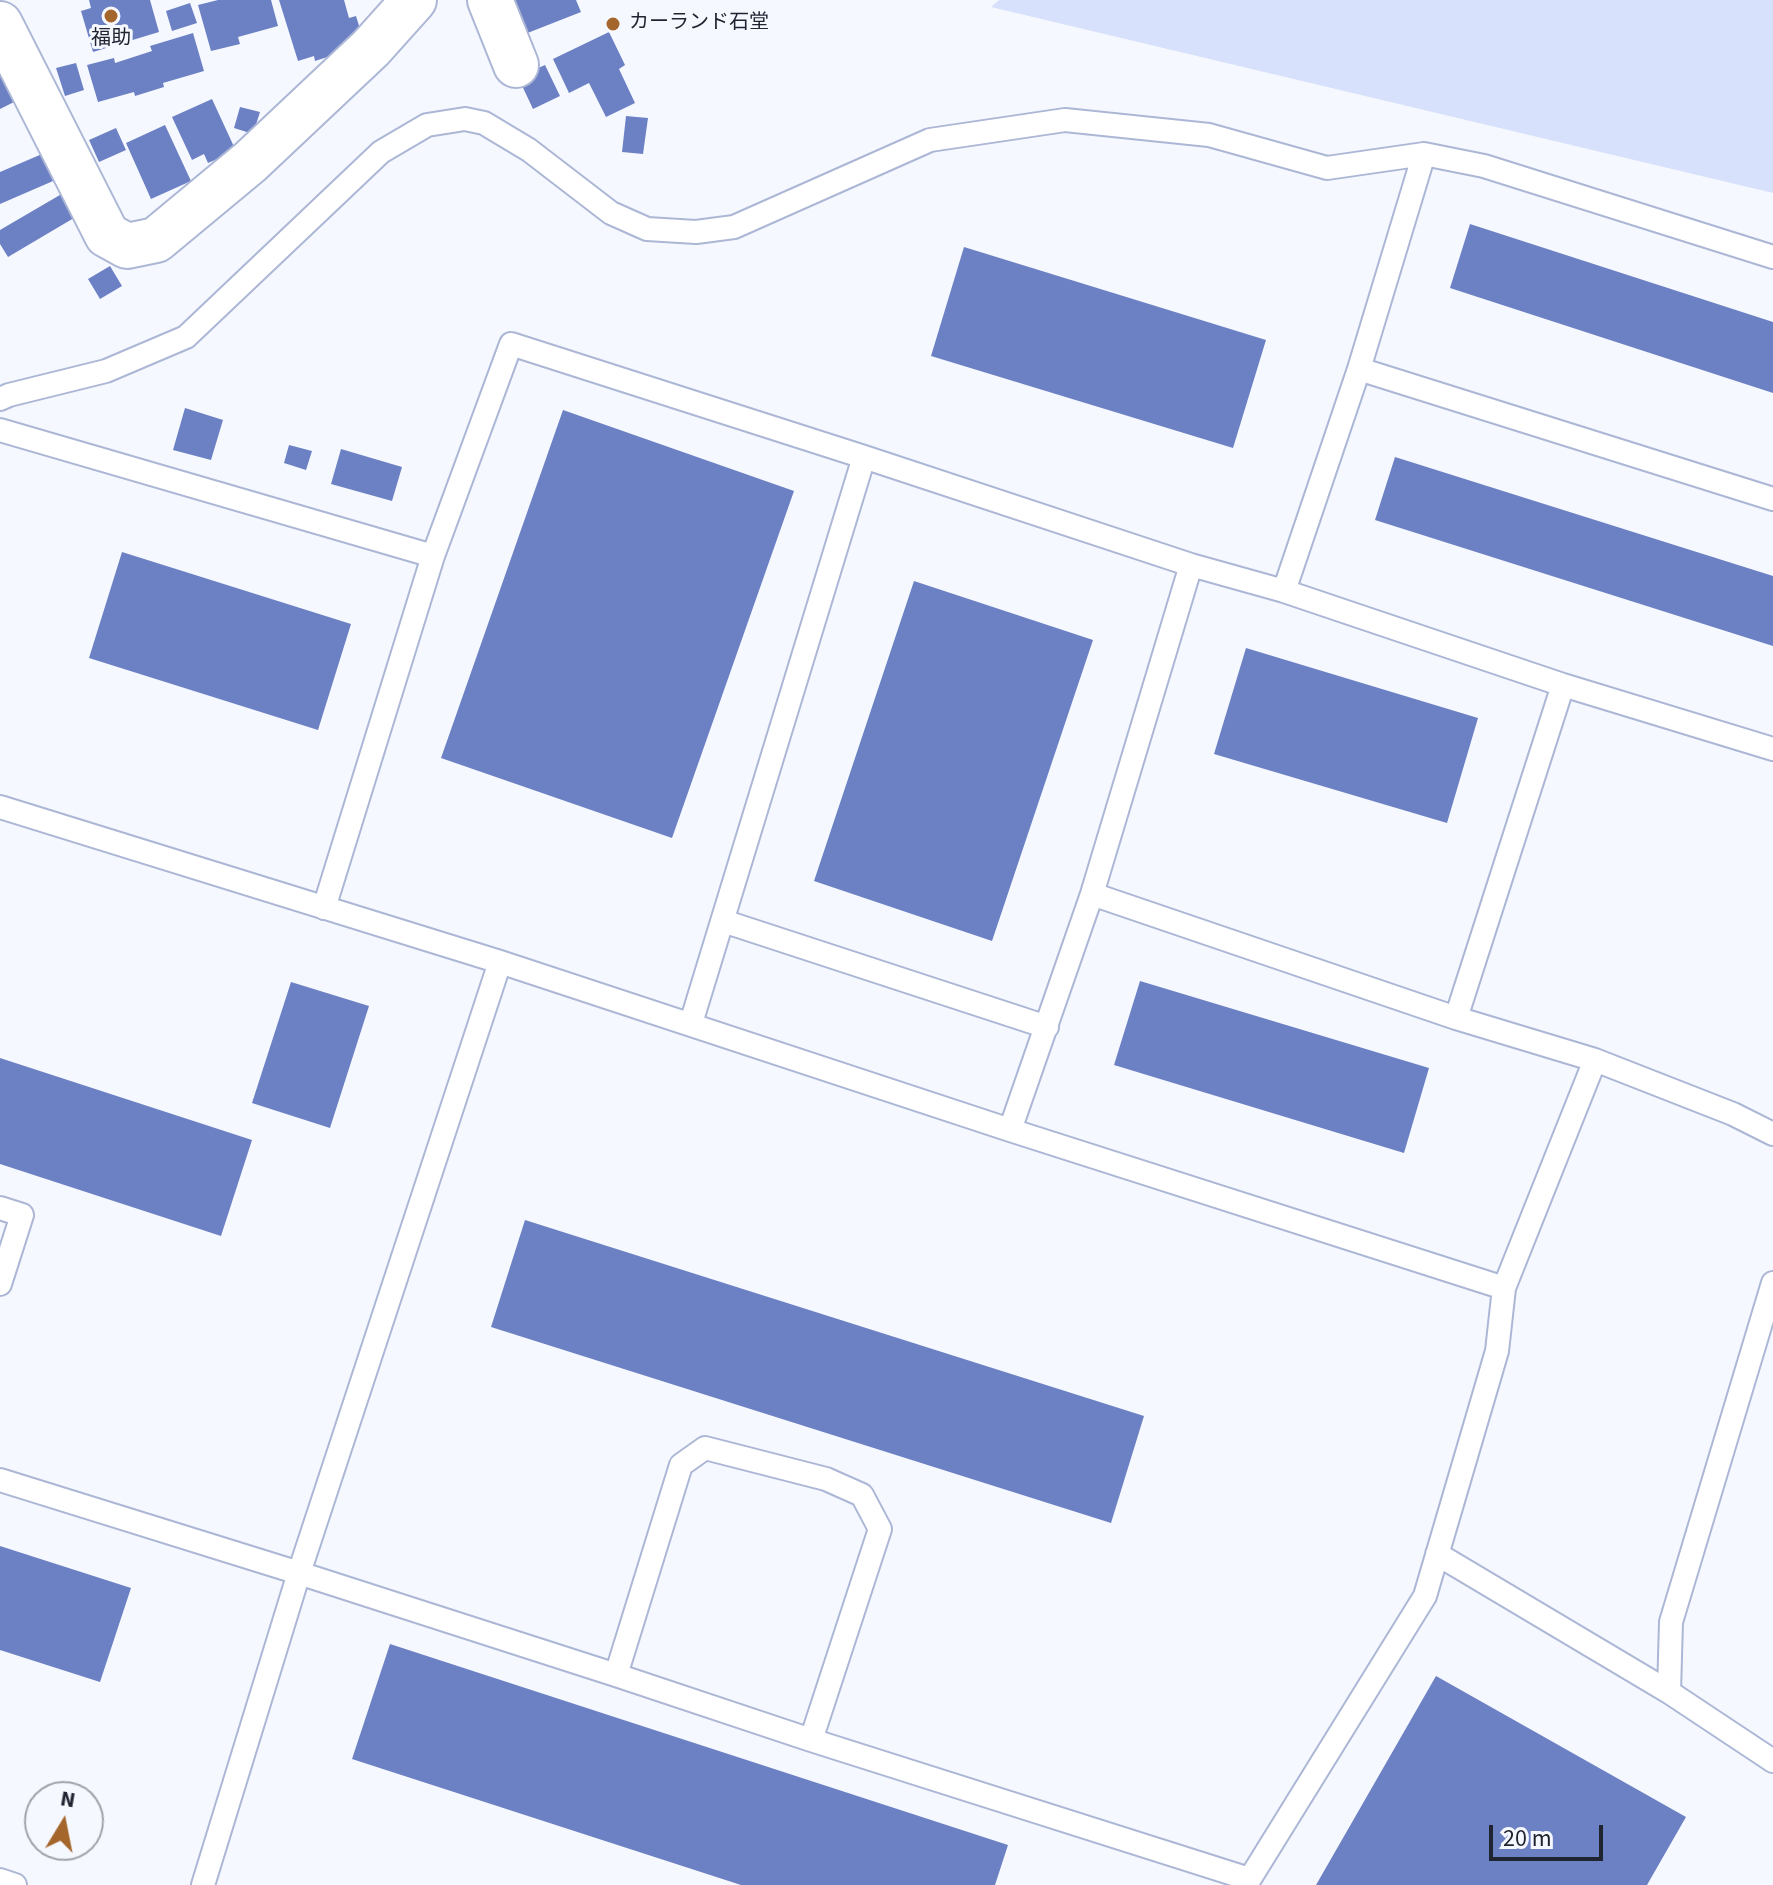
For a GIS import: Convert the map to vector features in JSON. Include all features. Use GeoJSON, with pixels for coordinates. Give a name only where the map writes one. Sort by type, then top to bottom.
{"type":"FeatureCollection","features":[{"type":"Feature","properties":{"kind":"street"},"geometry":{"type":"LineString","coordinates":[[0,24],[107,235],[127,246],[156,240],[250,162],[371,48],[414,0]]}},
{"type":"Feature","properties":{"kind":"street"},"geometry":{"type":"LineString","coordinates":[[490,0],[516,65]]}},
{"type":"Feature","properties":{"kind":"lane"},"geometry":{"type":"LineString","coordinates":[[0,399],[106,371],[186,337],[381,152],[427,125],[465,119],[484,123],[529,150],[611,213],[647,229],[696,232],[734,227],[930,140],[1065,120],[1209,135],[1327,168],[1424,154],[1484,166],[1773,257]]}},
{"type":"Feature","properties":{"kind":"lane"},"geometry":{"type":"LineString","coordinates":[[1284,591],[1359,369],[1424,154]]}},
{"type":"Feature","properties":{"kind":"lane"},"geometry":{"type":"LineString","coordinates":[[324,908],[433,556],[511,344],[1191,565],[1284,591],[1563,685],[1773,749]]}},
{"type":"Feature","properties":{"kind":"lane"},"geometry":{"type":"LineString","coordinates":[[1359,369],[1773,499]]}},
{"type":"Feature","properties":{"kind":"lane"},"geometry":{"type":"LineString","coordinates":[[0,430],[433,556]]}},
{"type":"Feature","properties":{"kind":"lane"},"geometry":{"type":"LineString","coordinates":[[691,1023],[864,457]]}},
{"type":"Feature","properties":{"kind":"lane"},"geometry":{"type":"LineString","coordinates":[[1010,1130],[1092,894],[1191,565]]}},
{"type":"Feature","properties":{"kind":"lane"},"geometry":{"type":"LineString","coordinates":[[1456,1018],[1563,685]]}},
{"type":"Feature","properties":{"kind":"lane"},"geometry":{"type":"LineString","coordinates":[[0,807],[691,1023],[1010,1130],[1504,1288]]}},
{"type":"Feature","properties":{"kind":"lane"},"geometry":{"type":"LineString","coordinates":[[1092,894],[1456,1018],[1595,1060],[1733,1114],[1773,1134]]}},
{"type":"Feature","properties":{"kind":"lane"},"geometry":{"type":"LineString","coordinates":[[723,921],[1047,1027]]}},
{"type":"Feature","properties":{"kind":"lane"},"geometry":{"type":"LineString","coordinates":[[203,1885],[299,1573],[500,962]]}},
{"type":"Feature","properties":{"kind":"lane"},"geometry":{"type":"LineString","coordinates":[[0,1480],[616,1675],[1248,1882],[1425,1596],[1497,1351],[1504,1288],[1595,1060]]}},
{"type":"Feature","properties":{"kind":"lane"},"geometry":{"type":"LineString","coordinates":[[0,1208],[22,1215],[0,1284]]}},
{"type":"Feature","properties":{"kind":"lane"},"geometry":{"type":"LineString","coordinates":[[1669,1692],[1671,1622],[1773,1283]]}},
{"type":"Feature","properties":{"kind":"lane"},"geometry":{"type":"LineString","coordinates":[[616,1675],[681,1465],[705,1448],[826,1479],[862,1495],[880,1529],[811,1740]]}},
{"type":"Feature","properties":{"kind":"lane"},"geometry":{"type":"LineString","coordinates":[[1437,1554],[1669,1692],[1773,1761]]}},
{"type":"Feature","properties":{"kind":"lane"},"geometry":{"type":"LineString","coordinates":[[0,1880],[15,1885]]}},
{"type":"Feature","properties":{"kind":"shaded area"},"geometry":{"type":"Polygon","coordinates":[[[999,0],[1773,0],[1773,193],[991,7],[999,0]]]}},
{"type":"Feature","properties":{"kind":"building"},"geometry":{"type":"Polygon","coordinates":[[[89,0],[150,0],[159,32],[93,52],[81,11],[91,8],[89,0]]]}},
{"type":"Feature","properties":{"kind":"building"},"geometry":{"type":"Polygon","coordinates":[[[218,0],[271,0],[278,26],[238,37],[240,44],[211,51],[198,5],[218,0]]]}},
{"type":"Feature","properties":{"kind":"building"},"geometry":{"type":"Polygon","coordinates":[[[279,0],[344,0],[349,18],[356,16],[365,45],[315,61],[314,56],[298,61],[279,0]]]}},
{"type":"Feature","properties":{"kind":"building"},"geometry":{"type":"Polygon","coordinates":[[[512,0],[576,0],[581,12],[525,34],[512,0]]]}},
{"type":"Feature","properties":{"kind":"building"},"geometry":{"type":"Polygon","coordinates":[[[190,3],[197,23],[172,31],[166,11],[190,3]]]}},
{"type":"Feature","properties":{"kind":"building"},"geometry":{"type":"Polygon","coordinates":[[[609,32],[625,65],[619,69],[635,103],[606,117],[589,83],[569,93],[553,59],[609,32]]]}},
{"type":"Feature","properties":{"kind":"building"},"geometry":{"type":"Polygon","coordinates":[[[193,33],[204,71],[163,83],[164,87],[135,96],[134,92],[98,102],[87,65],[114,58],[115,63],[152,51],[150,46],[193,33]]]}},
{"type":"Feature","properties":{"kind":"building"},"geometry":{"type":"Polygon","coordinates":[[[76,63],[84,90],[65,96],[56,68],[76,63]]]}},
{"type":"Feature","properties":{"kind":"building"},"geometry":{"type":"Polygon","coordinates":[[[545,65],[560,96],[533,109],[518,77],[545,65]]]}},
{"type":"Feature","properties":{"kind":"building"},"geometry":{"type":"Polygon","coordinates":[[[0,71],[14,102],[0,109],[0,71]]]}},
{"type":"Feature","properties":{"kind":"building"},"geometry":{"type":"Polygon","coordinates":[[[212,99],[236,151],[208,163],[204,154],[192,160],[172,117],[212,99]]]}},
{"type":"Feature","properties":{"kind":"building"},"geometry":{"type":"Polygon","coordinates":[[[240,107],[260,112],[253,134],[234,128],[240,107]]]}},
{"type":"Feature","properties":{"kind":"building"},"geometry":{"type":"Polygon","coordinates":[[[626,116],[648,118],[643,154],[622,152],[626,116]]]}},
{"type":"Feature","properties":{"kind":"building"},"geometry":{"type":"Polygon","coordinates":[[[165,125],[191,181],[151,199],[126,143],[165,125]]]}},
{"type":"Feature","properties":{"kind":"building"},"geometry":{"type":"Polygon","coordinates":[[[116,128],[126,150],[99,162],[89,140],[116,128]]]}},
{"type":"Feature","properties":{"kind":"building"},"geometry":{"type":"Polygon","coordinates":[[[49,151],[60,178],[0,204],[0,172],[49,151]]]}},
{"type":"Feature","properties":{"kind":"building"},"geometry":{"type":"Polygon","coordinates":[[[65,192],[79,215],[8,257],[0,244],[0,230],[65,192]]]}},
{"type":"Feature","properties":{"kind":"building"},"geometry":{"type":"Polygon","coordinates":[[[1470,224],[1773,322],[1773,393],[1450,288],[1470,224]]]}},
{"type":"Feature","properties":{"kind":"building"},"geometry":{"type":"Polygon","coordinates":[[[964,247],[1266,340],[1233,448],[931,356],[964,247]]]}},
{"type":"Feature","properties":{"kind":"building"},"geometry":{"type":"Polygon","coordinates":[[[110,266],[122,286],[100,299],[88,279],[110,266]]]}},
{"type":"Feature","properties":{"kind":"building"},"geometry":{"type":"Polygon","coordinates":[[[185,408],[223,420],[211,460],[173,450],[185,408]]]}},
{"type":"Feature","properties":{"kind":"building"},"geometry":{"type":"Polygon","coordinates":[[[563,410],[794,491],[672,838],[441,758],[563,410]]]}},
{"type":"Feature","properties":{"kind":"building"},"geometry":{"type":"Polygon","coordinates":[[[289,445],[312,451],[306,470],[284,463],[289,445]]]}},
{"type":"Feature","properties":{"kind":"building"},"geometry":{"type":"Polygon","coordinates":[[[341,449],[402,467],[392,501],[331,484],[341,449]]]}},
{"type":"Feature","properties":{"kind":"building"},"geometry":{"type":"Polygon","coordinates":[[[1395,457],[1773,576],[1773,646],[1375,520],[1395,457]]]}},
{"type":"Feature","properties":{"kind":"building"},"geometry":{"type":"Polygon","coordinates":[[[122,552],[351,624],[318,730],[89,658],[122,552]]]}},
{"type":"Feature","properties":{"kind":"building"},"geometry":{"type":"Polygon","coordinates":[[[914,581],[1093,640],[992,941],[814,881],[914,581]]]}},
{"type":"Feature","properties":{"kind":"building"},"geometry":{"type":"Polygon","coordinates":[[[1246,648],[1478,718],[1447,823],[1214,754],[1246,648]]]}},
{"type":"Feature","properties":{"kind":"building"},"geometry":{"type":"Polygon","coordinates":[[[1140,981],[1429,1068],[1404,1153],[1114,1065],[1140,981]]]}},
{"type":"Feature","properties":{"kind":"building"},"geometry":{"type":"Polygon","coordinates":[[[291,982],[369,1006],[330,1128],[252,1103],[291,982]]]}},
{"type":"Feature","properties":{"kind":"building"},"geometry":{"type":"Polygon","coordinates":[[[0,1058],[252,1140],[221,1236],[0,1164],[0,1058]]]}},
{"type":"Feature","properties":{"kind":"building"},"geometry":{"type":"Polygon","coordinates":[[[525,1220],[1144,1416],[1111,1523],[491,1327],[525,1220]]]}},
{"type":"Feature","properties":{"kind":"building"},"geometry":{"type":"Polygon","coordinates":[[[0,1546],[131,1588],[100,1682],[0,1650],[0,1546]]]}},
{"type":"Feature","properties":{"kind":"building"},"geometry":{"type":"Polygon","coordinates":[[[390,1644],[1008,1845],[995,1885],[741,1885],[352,1759],[390,1644]]]}},
{"type":"Feature","properties":{"kind":"building"},"geometry":{"type":"Polygon","coordinates":[[[1436,1676],[1686,1817],[1647,1885],[1316,1885],[1436,1676]]]}},
{"type":"Feature","properties":{"kind":"place","name":"福助"},"geometry":{"type":"Point","coordinates":[111,16]}},
{"type":"Feature","properties":{"kind":"place","name":"カーランド石堂"},"geometry":{"type":"Point","coordinates":[613,24]}}]}
